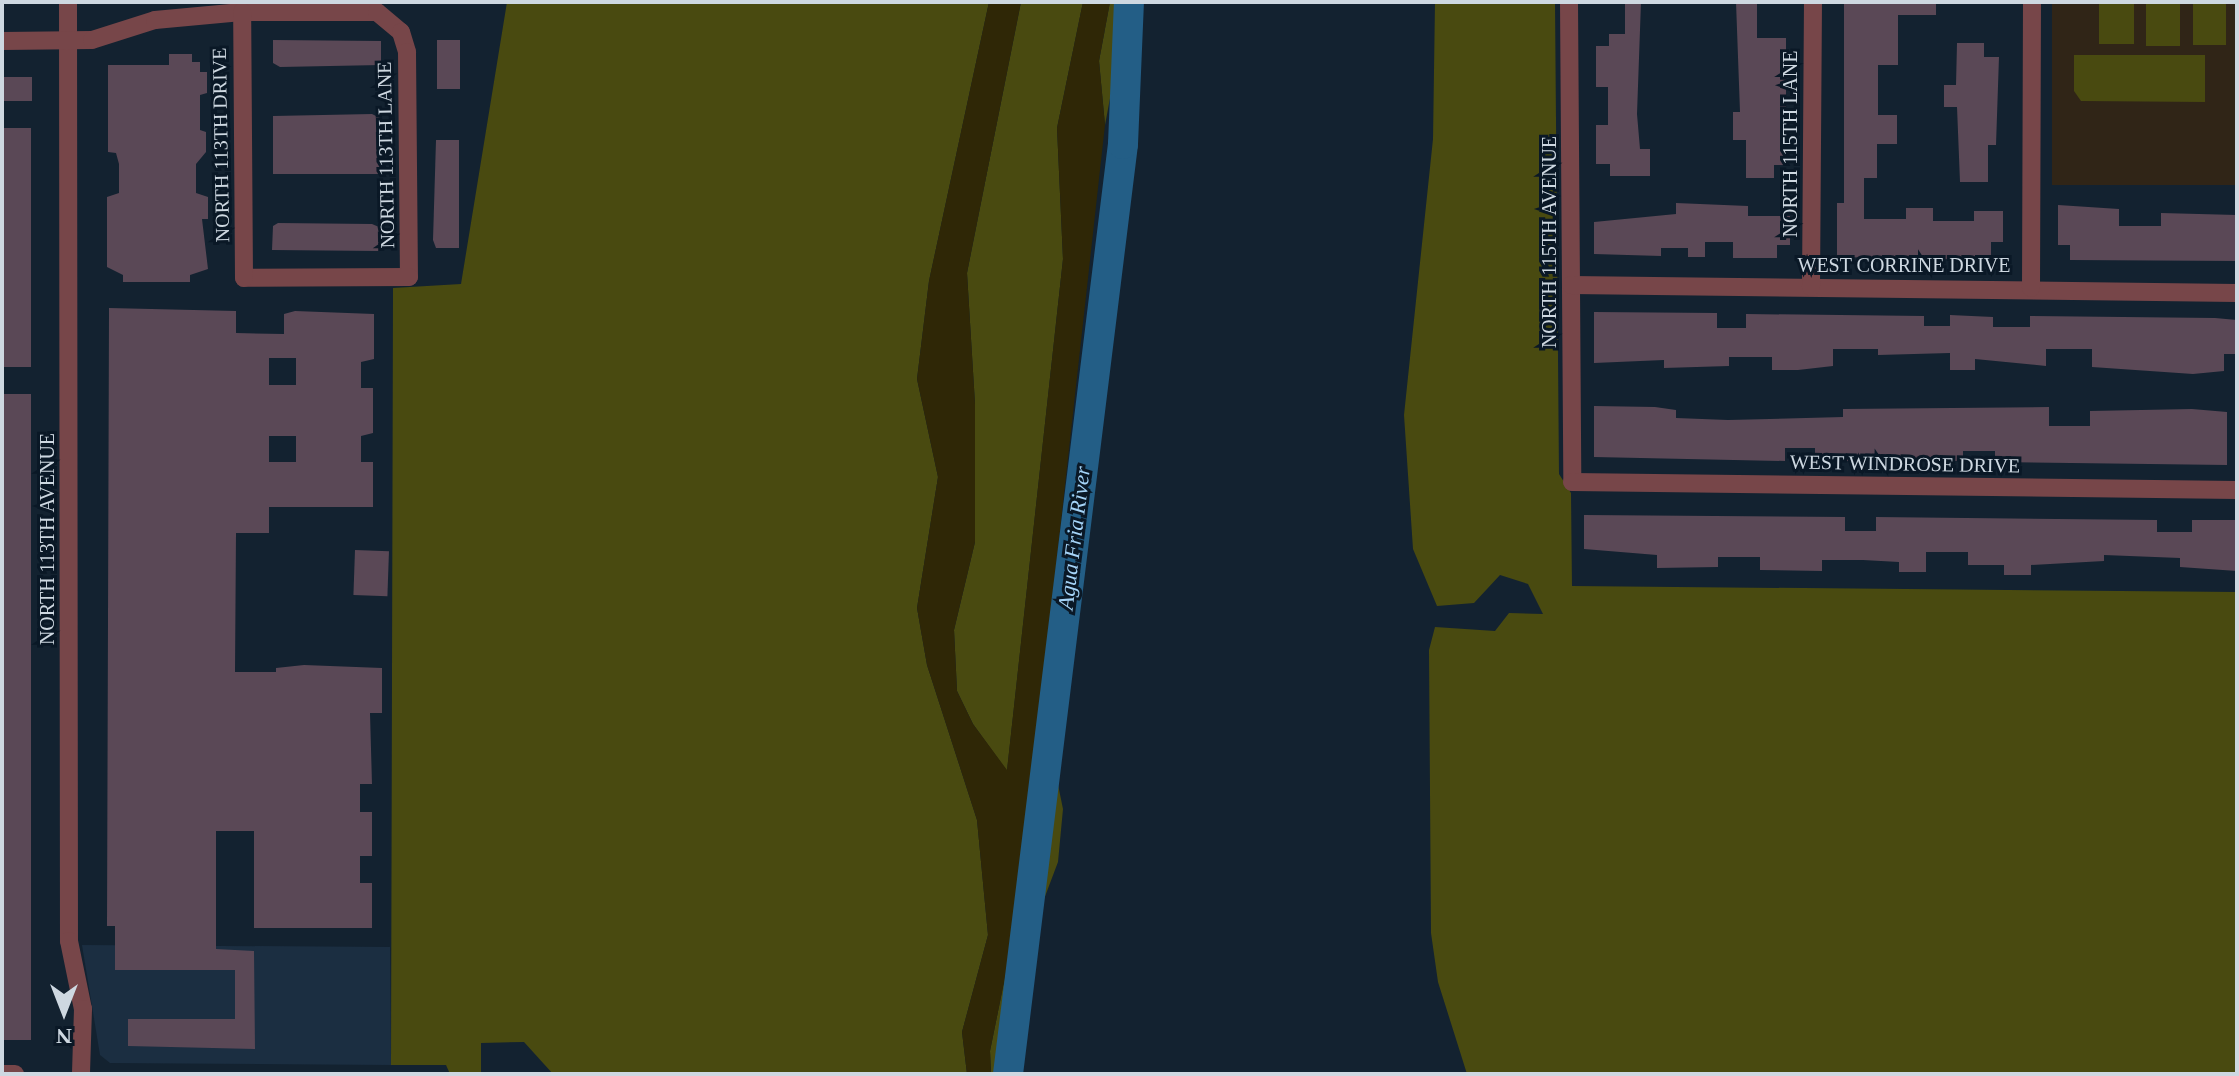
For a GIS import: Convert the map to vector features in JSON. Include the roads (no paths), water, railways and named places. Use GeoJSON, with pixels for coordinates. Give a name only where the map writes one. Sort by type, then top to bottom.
{"type":"FeatureCollection","features":[{"type":"Feature","properties":{"kind":"street","name":"NORTH 113TH AVENUE"},"geometry":{"type":"LineString","coordinates":[[68,2],[69,941],[83,1009],[81,1074]]}},
{"type":"Feature","properties":{"kind":"street","name":"NORTH 115TH AVENUE"},"geometry":{"type":"LineString","coordinates":[[1569,2],[1572,482]]}},
{"type":"Feature","properties":{"kind":"street","name":"NORTH 115TH LANE"},"geometry":{"type":"LineString","coordinates":[[1811,287],[1813,2]]}},
{"type":"Feature","properties":{"kind":"street"},"geometry":{"type":"LineString","coordinates":[[2031,288],[2032,2]]}},
{"type":"Feature","properties":{"kind":"street","name":"NORTH 113TH LANE"},"geometry":{"type":"LineString","coordinates":[[242,12],[352,8],[377,12],[401,32],[410,90],[409,277]]}},
{"type":"Feature","properties":{"kind":"street"},"geometry":{"type":"LineString","coordinates":[[2,41],[92,40],[155,20],[242,12]]}},
{"type":"Feature","properties":{"kind":"street","name":"NORTH 113TH DRIVE"},"geometry":{"type":"LineString","coordinates":[[242,12],[244,278],[409,277]]}},
{"type":"Feature","properties":{"kind":"street","name":"WEST CORRINE DRIVE"},"geometry":{"type":"LineString","coordinates":[[1571,285],[2031,288],[2237,293]]}},
{"type":"Feature","properties":{"kind":"street","name":"WEST WINDROSE DRIVE"},"geometry":{"type":"LineString","coordinates":[[1572,482],[2237,490]]}},
{"type":"Feature","properties":{"kind":"street"},"geometry":{"type":"LineString","coordinates":[[2,1074],[15,1074]]}},
{"type":"Feature","properties":{"kind":"waterway","name":"Agua Fria River"},"geometry":{"type":"LineString","coordinates":[[1008,1074],[1123,144],[1129,2]]}}]}
